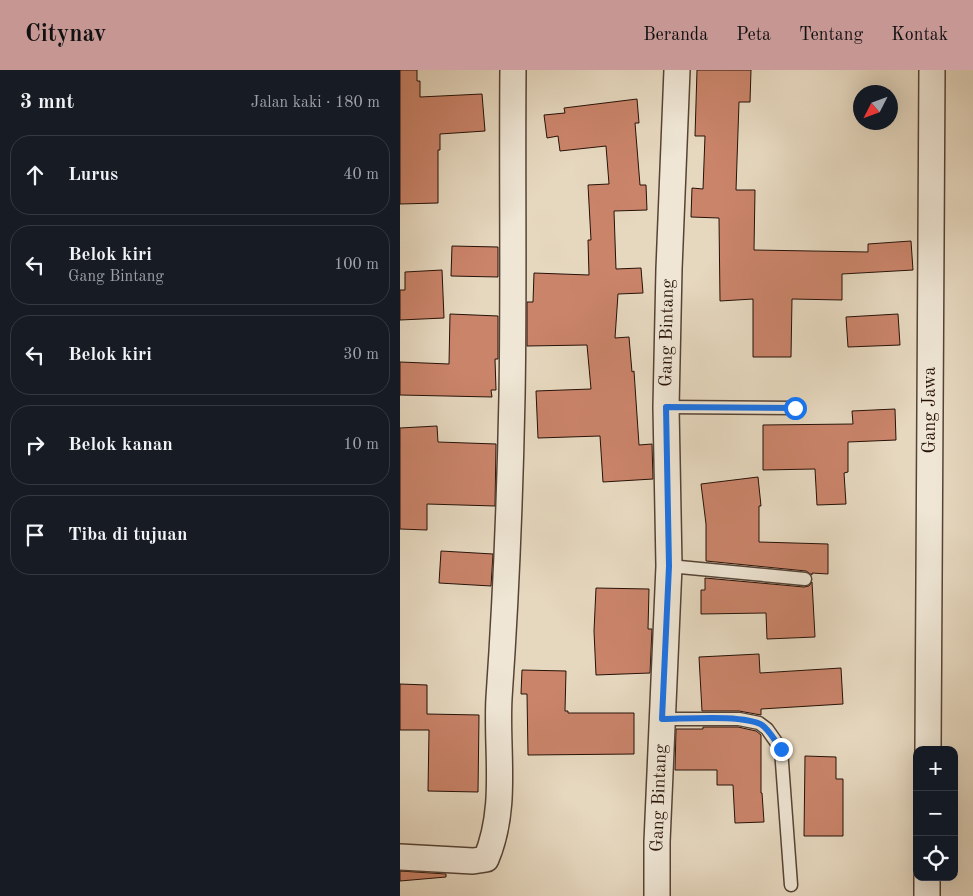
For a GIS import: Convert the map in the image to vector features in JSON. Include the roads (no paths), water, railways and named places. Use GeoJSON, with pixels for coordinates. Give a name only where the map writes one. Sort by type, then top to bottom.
{"type":"FeatureCollection","features":[{"type":"Feature","properties":{"kind":"street"},"geometry":{"type":"LineString","coordinates":[[400,858],[473,861],[486,859],[492,844],[496,825],[501,762],[498,716],[507,569],[512,395],[513,70]]}},
{"type":"Feature","properties":{"kind":"street","name":"Gang Bintang"},"geometry":{"type":"LineString","coordinates":[[656,896],[669,566],[666,407],[668,269],[677,86],[676,70]]}},
{"type":"Feature","properties":{"kind":"street","name":"Gang Jawa"},"geometry":{"type":"LineString","coordinates":[[928,746],[932,70]]}},
{"type":"Feature","properties":{"kind":"street"},"geometry":{"type":"LineString","coordinates":[[927,881],[927,896]]}},
{"type":"Feature","properties":{"kind":"lane"},"geometry":{"type":"LineString","coordinates":[[666,407],[795,408]]}},
{"type":"Feature","properties":{"kind":"lane"},"geometry":{"type":"LineString","coordinates":[[669,566],[805,579]]}},
{"type":"Feature","properties":{"kind":"lane"},"geometry":{"type":"LineString","coordinates":[[662,719],[739,719],[759,723],[767,729],[781,749],[790,885]]}}]}
